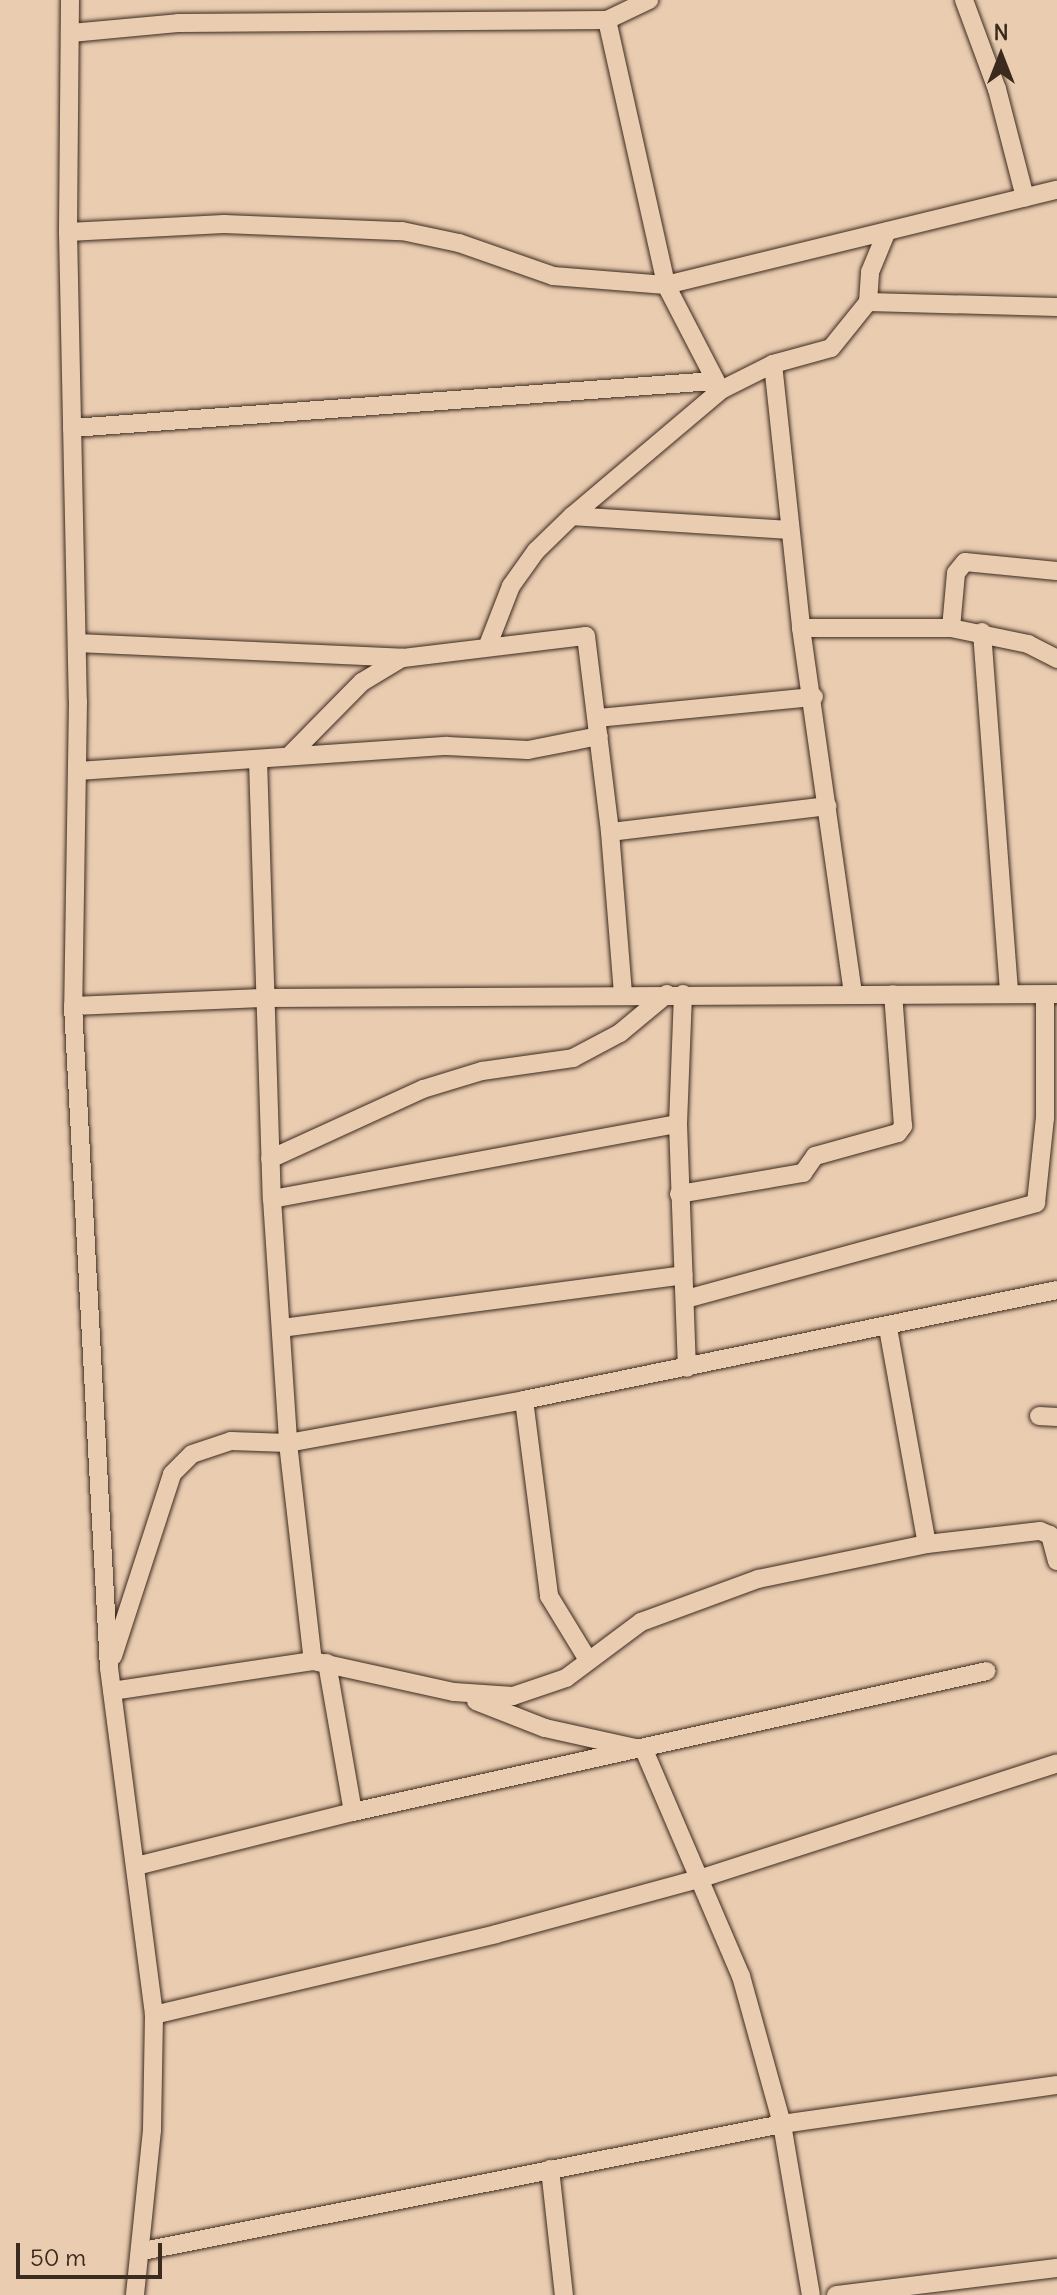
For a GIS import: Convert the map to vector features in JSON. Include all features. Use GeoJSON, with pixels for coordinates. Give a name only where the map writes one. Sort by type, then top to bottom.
{"type":"FeatureCollection","features":[{"type":"Feature","properties":{"kind":"street"},"geometry":{"type":"LineString","coordinates":[[70,0],[68,232],[78,771],[73,1006],[109,1668],[154,2015],[143,2251],[135,2295]]}},
{"type":"Feature","properties":{"kind":"street"},"geometry":{"type":"LineString","coordinates":[[71,33],[178,23],[607,20],[649,0]]}},
{"type":"Feature","properties":{"kind":"street"},"geometry":{"type":"LineString","coordinates":[[964,0],[997,89],[1025,197]]}},
{"type":"Feature","properties":{"kind":"street"},"geometry":{"type":"LineString","coordinates":[[607,20],[666,285],[718,386]]}},
{"type":"Feature","properties":{"kind":"street"},"geometry":{"type":"LineString","coordinates":[[68,232],[224,224],[402,231],[459,243],[553,276],[666,285],[1057,190]]}},
{"type":"Feature","properties":{"kind":"street"},"geometry":{"type":"LineString","coordinates":[[72,428],[718,386],[773,364],[831,348],[868,302],[870,272],[887,231]]}},
{"type":"Feature","properties":{"kind":"street"},"geometry":{"type":"LineString","coordinates":[[868,302],[1057,307]]}},
{"type":"Feature","properties":{"kind":"street"},"geometry":{"type":"LineString","coordinates":[[773,364],[801,628],[814,697],[853,994]]}},
{"type":"Feature","properties":{"kind":"street"},"geometry":{"type":"LineString","coordinates":[[488,645],[511,586],[536,551],[718,386]]}},
{"type":"Feature","properties":{"kind":"street"},"geometry":{"type":"LineString","coordinates":[[572,516],[789,530]]}},
{"type":"Feature","properties":{"kind":"street"},"geometry":{"type":"LineString","coordinates":[[951,628],[956,573],[965,562],[1057,571]]}},
{"type":"Feature","properties":{"kind":"street"},"geometry":{"type":"LineString","coordinates":[[801,628],[951,628],[1028,644],[1057,659]]}},
{"type":"Feature","properties":{"kind":"street"},"geometry":{"type":"LineString","coordinates":[[982,632],[1009,993]]}},
{"type":"Feature","properties":{"kind":"street"},"geometry":{"type":"LineString","coordinates":[[77,643],[403,658],[488,645],[586,636],[610,832],[623,994]]}},
{"type":"Feature","properties":{"kind":"street"},"geometry":{"type":"LineString","coordinates":[[290,755],[362,682],[403,658]]}},
{"type":"Feature","properties":{"kind":"street"},"geometry":{"type":"LineString","coordinates":[[78,771],[447,746],[528,750],[599,727],[814,697]]}},
{"type":"Feature","properties":{"kind":"street"},"geometry":{"type":"LineString","coordinates":[[258,760],[262,998],[288,1443],[320,1662],[353,1812]]}},
{"type":"Feature","properties":{"kind":"street"},"geometry":{"type":"LineString","coordinates":[[610,832],[827,806]]}},
{"type":"Feature","properties":{"kind":"street"},"geometry":{"type":"LineString","coordinates":[[270,1159],[423,1089],[482,1071],[573,1058],[620,1033],[675,994]]}},
{"type":"Feature","properties":{"kind":"street"},"geometry":{"type":"LineString","coordinates":[[675,994],[679,1194],[687,1368]]}},
{"type":"Feature","properties":{"kind":"street"},"geometry":{"type":"LineString","coordinates":[[679,1194],[803,1173],[815,1156],[898,1133],[903,1126],[893,994]]}},
{"type":"Feature","properties":{"kind":"street"},"geometry":{"type":"LineString","coordinates":[[73,1006],[262,998],[1051,994],[1045,1118],[1036,1203],[686,1299]]}},
{"type":"Feature","properties":{"kind":"street"},"geometry":{"type":"LineString","coordinates":[[272,1199],[678,1124]]}},
{"type":"Feature","properties":{"kind":"street"},"geometry":{"type":"LineString","coordinates":[[282,1328],[684,1275]]}},
{"type":"Feature","properties":{"kind":"street"},"geometry":{"type":"LineString","coordinates":[[109,1668],[172,1474],[192,1454],[231,1441],[288,1443],[524,1400],[888,1328],[1057,1290]]}},
{"type":"Feature","properties":{"kind":"street"},"geometry":{"type":"LineString","coordinates":[[888,1328],[927,1544]]}},
{"type":"Feature","properties":{"kind":"street"},"geometry":{"type":"LineString","coordinates":[[524,1400],[549,1596],[588,1660]]}},
{"type":"Feature","properties":{"kind":"street"},"geometry":{"type":"LineString","coordinates":[[112,1691],[320,1662],[454,1692],[492,1697],[533,1693],[566,1678],[641,1622],[715,1591],[927,1544],[1040,1531],[1050,1535],[1057,1561]]}},
{"type":"Feature","properties":{"kind":"street"},"geometry":{"type":"LineString","coordinates":[[136,1866],[353,1812],[644,1750],[987,1671]]}},
{"type":"Feature","properties":{"kind":"street"},"geometry":{"type":"LineString","coordinates":[[454,1692],[545,1728],[644,1750]]}},
{"type":"Feature","properties":{"kind":"street"},"geometry":{"type":"LineString","coordinates":[[644,1750],[736,1961],[782,2124],[811,2295]]}},
{"type":"Feature","properties":{"kind":"street"},"geometry":{"type":"LineString","coordinates":[[154,2015],[496,1934],[702,1878],[1057,1763]]}},
{"type":"Feature","properties":{"kind":"street"},"geometry":{"type":"LineString","coordinates":[[143,2251],[782,2124],[1057,2085]]}},
{"type":"Feature","properties":{"kind":"street"},"geometry":{"type":"LineString","coordinates":[[550,2169],[564,2295]]}},
{"type":"Feature","properties":{"kind":"street"},"geometry":{"type":"LineString","coordinates":[[836,2295],[1057,2268]]}}]}
